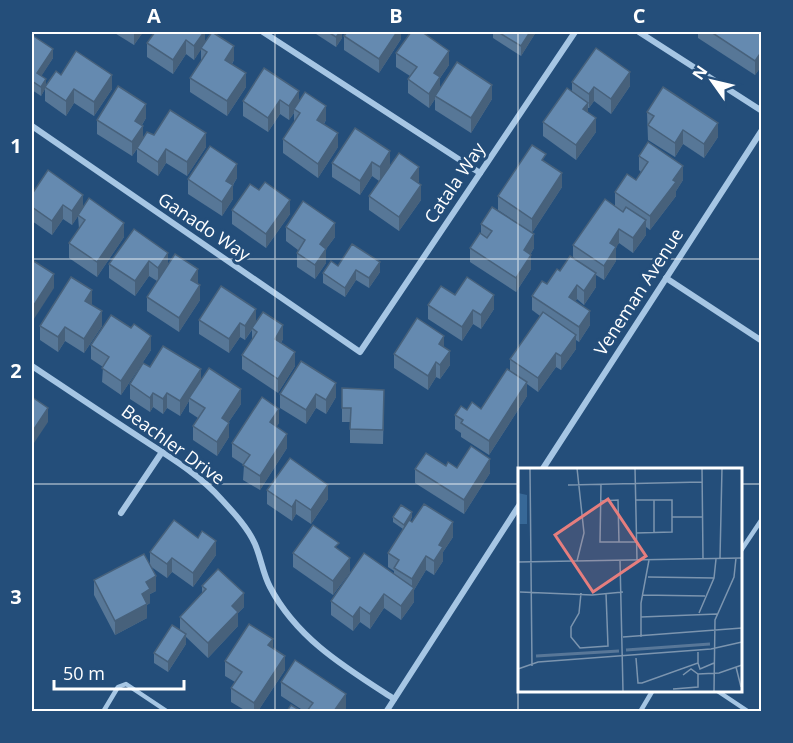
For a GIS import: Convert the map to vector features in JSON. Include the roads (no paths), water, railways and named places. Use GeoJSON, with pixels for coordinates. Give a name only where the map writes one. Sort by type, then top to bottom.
{"type":"FeatureCollection","features":[{"type":"Feature","properties":{"kind":"street"},"geometry":{"type":"LineString","coordinates":[[263,32],[480,173]]}},
{"type":"Feature","properties":{"kind":"street","name":"Catala Way"},"geometry":{"type":"LineString","coordinates":[[360,352],[575,32]]}},
{"type":"Feature","properties":{"kind":"street"},"geometry":{"type":"LineString","coordinates":[[639,32],[762,111]]}},
{"type":"Feature","properties":{"kind":"street","name":"Ganado Way"},"geometry":{"type":"LineString","coordinates":[[32,126],[360,352]]}},
{"type":"Feature","properties":{"kind":"street","name":"Veneman Avenue"},"geometry":{"type":"LineString","coordinates":[[543,468],[762,130]]}},
{"type":"Feature","properties":{"kind":"street"},"geometry":{"type":"LineString","coordinates":[[666,278],[762,341]]}},
{"type":"Feature","properties":{"kind":"street","name":"Beachler Drive"},"geometry":{"type":"LineString","coordinates":[[32,366],[201,480],[237,517],[254,542],[269,586],[289,616],[312,642],[336,661],[394,699]]}},
{"type":"Feature","properties":{"kind":"street"},"geometry":{"type":"LineString","coordinates":[[121,513],[162,452]]}},
{"type":"Feature","properties":{"kind":"street"},"geometry":{"type":"LineString","coordinates":[[386,711],[518,507]]}},
{"type":"Feature","properties":{"kind":"lane"},"geometry":{"type":"LineString","coordinates":[[742,550],[762,519]]}},
{"type":"Feature","properties":{"kind":"lane"},"geometry":{"type":"LineString","coordinates":[[103,711],[118,687],[126,684],[168,711]]}},
{"type":"Feature","properties":{"kind":"lane"},"geometry":{"type":"LineString","coordinates":[[640,711],[652,692]]}},
{"type":"Feature","properties":{"kind":"lane"},"geometry":{"type":"LineString","coordinates":[[719,692],[749,711]]}}]}
